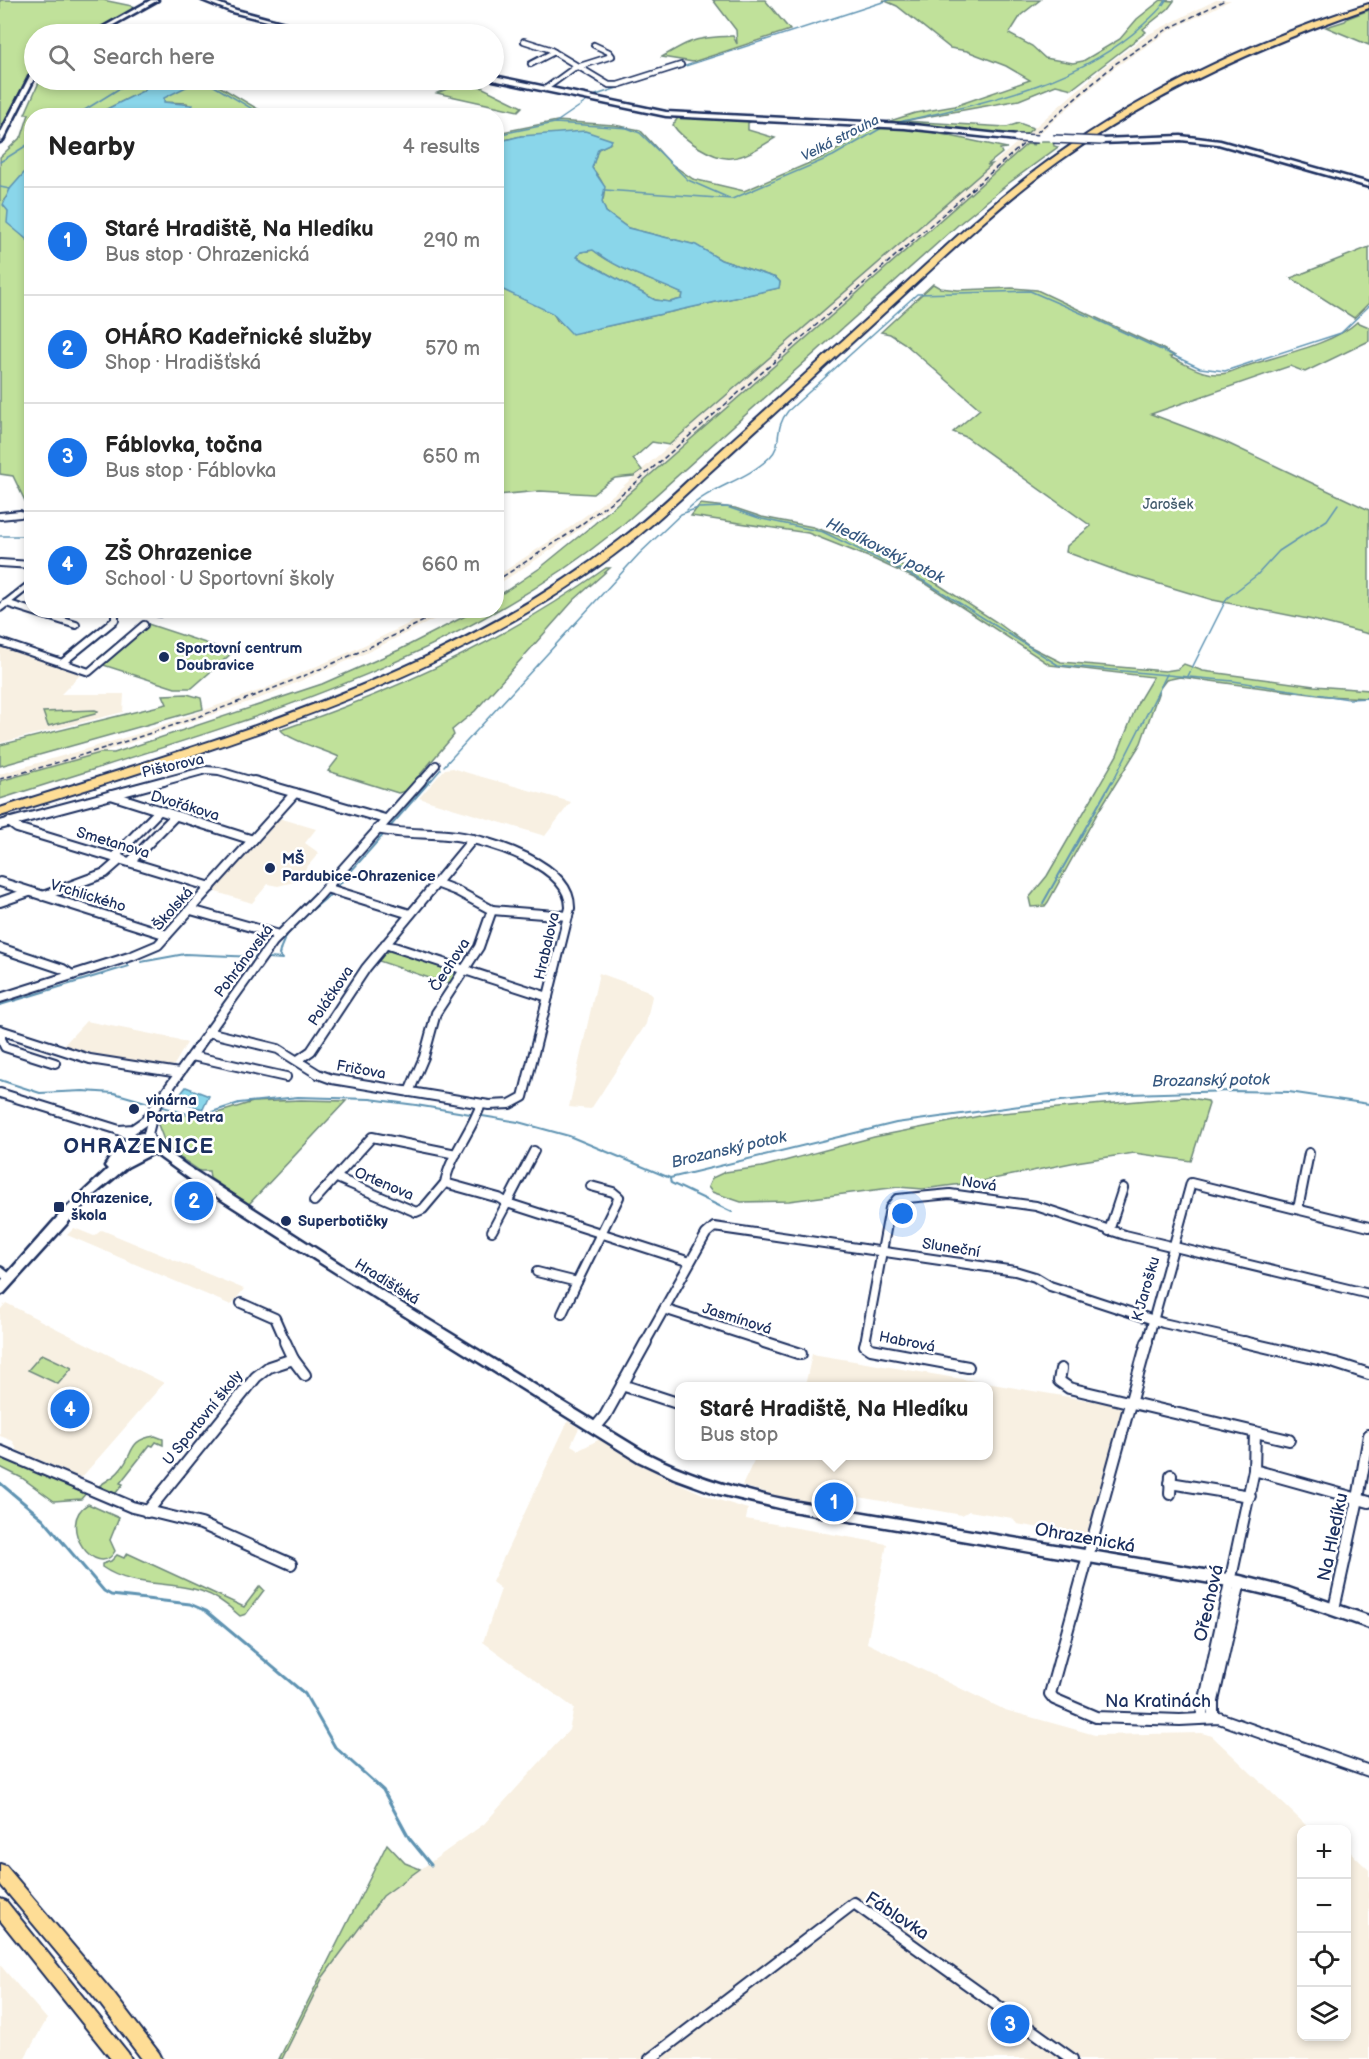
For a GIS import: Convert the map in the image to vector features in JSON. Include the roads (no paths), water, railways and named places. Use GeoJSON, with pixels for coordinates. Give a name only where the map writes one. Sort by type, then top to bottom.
{"type":"FeatureCollection","features":[{"type":"Feature","properties":{"kind":"highway"},"geometry":{"type":"LineString","coordinates":[[504,615],[568,576],[626,531],[965,225],[1058,151],[1121,112],[1206,66],[1296,28],[1369,4]]}},
{"type":"Feature","properties":{"kind":"highway"},"geometry":{"type":"LineString","coordinates":[[0,812],[345,698],[437,659],[528,610],[598,563],[626,541],[950,247],[1058,159],[1129,113],[1200,74],[1369,4]]}},
{"type":"Feature","properties":{"kind":"highway"},"geometry":{"type":"LineString","coordinates":[[0,805],[323,699],[422,658],[499,618]]}},
{"type":"Feature","properties":{"kind":"main road"},"geometry":{"type":"LineString","coordinates":[[0,1872],[153,2059]]}},
{"type":"Feature","properties":{"kind":"main road"},"geometry":{"type":"LineString","coordinates":[[0,1907],[122,2059]]}},
{"type":"Feature","properties":{"kind":"street"},"geometry":{"type":"LineString","coordinates":[[112,24],[155,0]]}},
{"type":"Feature","properties":{"kind":"street"},"geometry":{"type":"LineString","coordinates":[[205,0],[234,11],[284,24]]}},
{"type":"Feature","properties":{"kind":"street"},"geometry":{"type":"LineString","coordinates":[[524,41],[554,52],[609,85],[616,85],[681,64]]}},
{"type":"Feature","properties":{"kind":"street"},"geometry":{"type":"LineString","coordinates":[[545,89],[578,67],[612,56],[609,52],[594,45]]}},
{"type":"Feature","properties":{"kind":"street"},"geometry":{"type":"LineString","coordinates":[[531,64],[554,52]]}},
{"type":"Feature","properties":{"kind":"street"},"geometry":{"type":"LineString","coordinates":[[504,80],[658,113],[698,117],[889,124],[1017,138],[1101,141],[1181,138],[1218,142],[1369,185]]}},
{"type":"Feature","properties":{"kind":"street"},"geometry":{"type":"LineString","coordinates":[[0,140],[26,90]]}},
{"type":"Feature","properties":{"kind":"street"},"geometry":{"type":"LineString","coordinates":[[0,516],[20,514]]}},
{"type":"Feature","properties":{"kind":"street"},"geometry":{"type":"LineString","coordinates":[[0,563],[24,565]]}},
{"type":"Feature","properties":{"kind":"street"},"geometry":{"type":"LineString","coordinates":[[3,605],[24,589]]}},
{"type":"Feature","properties":{"kind":"street"},"geometry":{"type":"LineString","coordinates":[[3,605],[24,611]]}},
{"type":"Feature","properties":{"kind":"street"},"geometry":{"type":"LineString","coordinates":[[50,618],[76,625]]}},
{"type":"Feature","properties":{"kind":"street"},"geometry":{"type":"LineString","coordinates":[[62,663],[115,618]]}},
{"type":"Feature","properties":{"kind":"street"},"geometry":{"type":"LineString","coordinates":[[0,642],[88,672],[144,625]]}},
{"type":"Feature","properties":{"kind":"street","name":"Pohránovská"},"geometry":{"type":"LineString","coordinates":[[137,1138],[208,1032],[279,935],[326,888],[436,765]]}},
{"type":"Feature","properties":{"kind":"street","name":"Pištorova"},"geometry":{"type":"LineString","coordinates":[[0,825],[206,770],[219,771],[386,819]]}},
{"type":"Feature","properties":{"kind":"street","name":"Školská"},"geometry":{"type":"LineString","coordinates":[[0,998],[148,950],[168,935],[295,793]]}},
{"type":"Feature","properties":{"kind":"street","name":"Dvořákova"},"geometry":{"type":"LineString","coordinates":[[111,795],[158,812],[253,840]]}},
{"type":"Feature","properties":{"kind":"street"},"geometry":{"type":"LineString","coordinates":[[43,896],[105,873],[158,812]]}},
{"type":"Feature","properties":{"kind":"street"},"geometry":{"type":"LineString","coordinates":[[130,862],[174,817]]}},
{"type":"Feature","properties":{"kind":"street","name":"Smetanova"},"geometry":{"type":"LineString","coordinates":[[9,822],[17,828],[211,887]]}},
{"type":"Feature","properties":{"kind":"street","name":"Hrabalova"},"geometry":{"type":"LineString","coordinates":[[377,829],[473,839],[531,861],[554,873],[569,894],[568,916],[525,1093],[518,1101]]}},
{"type":"Feature","properties":{"kind":"street","name":"Poláčkova"},"geometry":{"type":"LineString","coordinates":[[298,1060],[310,1051],[362,973],[473,839]]}},
{"type":"Feature","properties":{"kind":"street","name":"Vrchlického"},"geometry":{"type":"LineString","coordinates":[[0,882],[168,935]]}},
{"type":"Feature","properties":{"kind":"street"},"geometry":{"type":"LineString","coordinates":[[436,883],[457,891],[492,910],[568,916]]}},
{"type":"Feature","properties":{"kind":"street"},"geometry":{"type":"LineString","coordinates":[[326,888],[411,914]]}},
{"type":"Feature","properties":{"kind":"street"},"geometry":{"type":"LineString","coordinates":[[0,902],[29,891]]}},
{"type":"Feature","properties":{"kind":"street"},"geometry":{"type":"LineString","coordinates":[[190,910],[279,935]]}},
{"type":"Feature","properties":{"kind":"street","name":"Čechova"},"geometry":{"type":"LineString","coordinates":[[409,1092],[424,1057],[436,1013],[479,947],[492,910]]}},
{"type":"Feature","properties":{"kind":"street"},"geometry":{"type":"LineString","coordinates":[[386,944],[548,998]]}},
{"type":"Feature","properties":{"kind":"street"},"geometry":{"type":"LineString","coordinates":[[0,948],[63,969],[72,975]]}},
{"type":"Feature","properties":{"kind":"street"},"geometry":{"type":"LineString","coordinates":[[55,1063],[5,1047],[1,1038],[1,1030],[90,1059],[179,1074]]}},
{"type":"Feature","properties":{"kind":"street","name":"Fričova"},"geometry":{"type":"LineString","coordinates":[[208,1032],[274,1047],[298,1060],[320,1076],[409,1092],[479,1108],[501,1106],[518,1101]]}},
{"type":"Feature","properties":{"kind":"street"},"geometry":{"type":"LineString","coordinates":[[192,1056],[285,1077]]}},
{"type":"Feature","properties":{"kind":"street"},"geometry":{"type":"LineString","coordinates":[[0,1093],[119,1130],[137,1138],[146,1138],[151,1143],[149,1152],[122,1165],[5,1275],[0,1290]]}},
{"type":"Feature","properties":{"kind":"street","name":"Ortenova"},"geometry":{"type":"LineString","coordinates":[[337,1178],[416,1212],[423,1209],[445,1183],[456,1154],[474,1124],[479,1108]]}},
{"type":"Feature","properties":{"kind":"street","name":"Pohránovská"},"geometry":{"type":"LineString","coordinates":[[119,1130],[137,1127],[153,1112]]}},
{"type":"Feature","properties":{"kind":"street","name":"Pohránovská"},"geometry":{"type":"LineString","coordinates":[[151,1143],[149,1129],[153,1112]]}},
{"type":"Feature","properties":{"kind":"street"},"geometry":{"type":"LineString","coordinates":[[100,1125],[121,1137],[128,1154],[139,1156]]}},
{"type":"Feature","properties":{"kind":"street"},"geometry":{"type":"LineString","coordinates":[[314,1201],[372,1137],[456,1154]]}},
{"type":"Feature","properties":{"kind":"street"},"geometry":{"type":"LineString","coordinates":[[78,1204],[100,1176],[122,1156],[125,1147],[137,1138]]}},
{"type":"Feature","properties":{"kind":"street","name":"Hradišťská"},"geometry":{"type":"LineString","coordinates":[[151,1143],[196,1177],[385,1300],[596,1428]]}},
{"type":"Feature","properties":{"kind":"street"},"geometry":{"type":"LineString","coordinates":[[492,1232],[534,1151]]}},
{"type":"Feature","properties":{"kind":"street"},"geometry":{"type":"LineString","coordinates":[[1309,1153],[1298,1209],[1369,1227]]}},
{"type":"Feature","properties":{"kind":"street","name":"Hradišťská"},"geometry":{"type":"LineString","coordinates":[[139,1156],[168,1161],[196,1177]]}},
{"type":"Feature","properties":{"kind":"street"},"geometry":{"type":"LineString","coordinates":[[445,1183],[499,1198],[507,1203],[690,1262]]}},
{"type":"Feature","properties":{"kind":"street","name":"K Jarošku"},"geometry":{"type":"LineString","coordinates":[[1088,1556],[1191,1183],[1298,1209]]}},
{"type":"Feature","properties":{"kind":"street"},"geometry":{"type":"LineString","coordinates":[[562,1314],[618,1195],[591,1186]]}},
{"type":"Feature","properties":{"kind":"street"},"geometry":{"type":"LineString","coordinates":[[1109,1231],[1123,1188]]}},
{"type":"Feature","properties":{"kind":"street","name":"Nová"},"geometry":{"type":"LineString","coordinates":[[881,1251],[893,1201],[901,1198],[944,1194],[1036,1206],[1109,1231],[1369,1294]]}},
{"type":"Feature","properties":{"kind":"street","name":"Sluneční"},"geometry":{"type":"LineString","coordinates":[[596,1428],[706,1234],[714,1227],[1016,1271],[1032,1276],[1050,1286],[1153,1320],[1335,1363],[1369,1374]]}},
{"type":"Feature","properties":{"kind":"street","name":"Habrová"},"geometry":{"type":"LineString","coordinates":[[881,1251],[865,1345],[871,1349],[968,1367]]}},
{"type":"Feature","properties":{"kind":"street"},"geometry":{"type":"LineString","coordinates":[[537,1272],[577,1282]]}},
{"type":"Feature","properties":{"kind":"street"},"geometry":{"type":"LineString","coordinates":[[242,1303],[275,1318],[293,1359],[305,1375]]}},
{"type":"Feature","properties":{"kind":"street","name":"Jasmínová"},"geometry":{"type":"LineString","coordinates":[[664,1309],[801,1354]]}},
{"type":"Feature","properties":{"kind":"street","name":"U Sportovní školy"},"geometry":{"type":"LineString","coordinates":[[147,1512],[245,1387],[269,1367],[293,1359]]}},
{"type":"Feature","properties":{"kind":"street"},"geometry":{"type":"LineString","coordinates":[[1061,1369],[1059,1381],[1064,1387],[1289,1440]]}},
{"type":"Feature","properties":{"kind":"street"},"geometry":{"type":"LineString","coordinates":[[622,1385],[675,1402]]}},
{"type":"Feature","properties":{"kind":"street","name":"Ohrazenická"},"geometry":{"type":"LineString","coordinates":[[596,1428],[642,1457],[682,1477],[734,1494],[792,1506],[1236,1582],[1290,1594],[1369,1622]]}},
{"type":"Feature","properties":{"kind":"street","name":"Ořechová"},"geometry":{"type":"LineString","coordinates":[[1213,1717],[1213,1701],[1236,1582],[1254,1470],[1255,1432]]}},
{"type":"Feature","properties":{"kind":"street","name":"Na Hledíku"},"geometry":{"type":"LineString","coordinates":[[1334,1609],[1358,1499],[1369,1435]]}},
{"type":"Feature","properties":{"kind":"street"},"geometry":{"type":"LineString","coordinates":[[0,1451],[147,1512],[201,1524],[291,1564]]}},
{"type":"Feature","properties":{"kind":"street"},"geometry":{"type":"LineString","coordinates":[[1254,1470],[1369,1502]]}},
{"type":"Feature","properties":{"kind":"street"},"geometry":{"type":"LineString","coordinates":[[1170,1494],[1171,1479],[1250,1496]]}},
{"type":"Feature","properties":{"kind":"street","name":"Na Kratinách"},"geometry":{"type":"LineString","coordinates":[[1088,1556],[1050,1697],[1096,1717],[1213,1717],[1369,1771]]}},
{"type":"Feature","properties":{"kind":"street","name":"Ořechová"},"geometry":{"type":"LineString","coordinates":[[1201,1718],[1236,1582]]}},
{"type":"Feature","properties":{"kind":"street","name":"Fáblovka"},"geometry":{"type":"LineString","coordinates":[[650,2059],[854,1903],[1072,2059]]}},
{"type":"Feature","properties":{"kind":"water"},"geometry":{"type":"Polygon","coordinates":[[[180,90],[164,98],[164,102],[192,105],[190,108],[109,108],[143,91],[180,90]]]}},
{"type":"Feature","properties":{"kind":"water"},"geometry":{"type":"Polygon","coordinates":[[[585,131],[612,140],[598,149],[592,168],[605,187],[602,202],[606,212],[628,228],[696,245],[721,260],[776,278],[780,282],[779,288],[572,334],[552,313],[504,290],[504,140],[521,136],[585,131]],[[593,250],[581,252],[577,257],[655,300],[670,302],[682,299],[683,294],[625,269],[593,250]]]}},
{"type":"Feature","properties":{"kind":"water"},"geometry":{"type":"Polygon","coordinates":[[[24,173],[24,237],[7,223],[8,211],[3,205],[10,189],[24,173]]]}},
{"type":"Feature","properties":{"kind":"water"},"geometry":{"type":"Polygon","coordinates":[[[186,1087],[209,1096],[203,1109],[175,1101],[186,1087]]]}},
{"type":"Feature","properties":{"kind":"waterway"},"geometry":{"type":"LineString","coordinates":[[555,123],[596,95],[889,0]]}},
{"type":"Feature","properties":{"kind":"waterway","name":"Velká strouha"},"geometry":{"type":"LineString","coordinates":[[890,124],[991,100],[1057,78],[1089,63],[1118,45],[1156,13],[1166,0]]}},
{"type":"Feature","properties":{"kind":"waterway"},"geometry":{"type":"LineString","coordinates":[[88,108],[117,90]]}},
{"type":"Feature","properties":{"kind":"waterway"},"geometry":{"type":"LineString","coordinates":[[221,90],[251,108]]}},
{"type":"Feature","properties":{"kind":"waterway"},"geometry":{"type":"LineString","coordinates":[[504,133],[555,123]]}},
{"type":"Feature","properties":{"kind":"waterway"},"geometry":{"type":"LineString","coordinates":[[555,123],[627,128],[640,133],[688,180],[729,198]]}},
{"type":"Feature","properties":{"kind":"waterway","name":"Velká strouha"},"geometry":{"type":"LineString","coordinates":[[605,190],[732,199],[833,156],[885,126]]}},
{"type":"Feature","properties":{"kind":"waterway"},"geometry":{"type":"LineString","coordinates":[[0,162],[24,147]]}},
{"type":"Feature","properties":{"kind":"waterway"},"geometry":{"type":"LineString","coordinates":[[0,187],[10,189]]}},
{"type":"Feature","properties":{"kind":"waterway"},"geometry":{"type":"LineString","coordinates":[[687,510],[696,502],[750,472],[770,457],[776,447],[783,418],[788,411],[917,294],[1030,291],[1090,317]]}},
{"type":"Feature","properties":{"kind":"waterway"},"geometry":{"type":"LineString","coordinates":[[1095,319],[1200,368],[1225,371],[1341,333],[1369,306]]}},
{"type":"Feature","properties":{"kind":"waterway"},"geometry":{"type":"LineString","coordinates":[[1188,676],[1227,598],[1257,575],[1279,551],[1327,520],[1338,504]]}},
{"type":"Feature","properties":{"kind":"waterway","name":"Hledíkovský potok"},"geometry":{"type":"LineString","coordinates":[[444,766],[639,554],[681,514],[698,508],[727,507],[762,519],[823,532],[926,582],[1058,665],[1167,675]]}},
{"type":"Feature","properties":{"kind":"waterway","name":"Velká strouha"},"geometry":{"type":"LineString","coordinates":[[0,536],[24,536]]}},
{"type":"Feature","properties":{"kind":"waterway"},"geometry":{"type":"LineString","coordinates":[[1112,783],[1167,675]]}},
{"type":"Feature","properties":{"kind":"waterway","name":"Hledíkovský potok"},"geometry":{"type":"LineString","coordinates":[[1167,675],[1233,681],[1349,699],[1369,698]]}},
{"type":"Feature","properties":{"kind":"waterway","name":"Hledíkovský potok"},"geometry":{"type":"LineString","coordinates":[[429,783],[441,769]]}},
{"type":"Feature","properties":{"kind":"waterway","name":"Hledíkovský potok"},"geometry":{"type":"LineString","coordinates":[[389,828],[430,781]]}},
{"type":"Feature","properties":{"kind":"waterway"},"geometry":{"type":"LineString","coordinates":[[1043,903],[1112,781]]}},
{"type":"Feature","properties":{"kind":"waterway","name":"Hledíkovský potok"},"geometry":{"type":"LineString","coordinates":[[337,887],[383,835]]}},
{"type":"Feature","properties":{"kind":"waterway","name":"Hledíkovský potok"},"geometry":{"type":"LineString","coordinates":[[268,958],[283,959],[279,955],[286,936],[299,921],[331,894]]}},
{"type":"Feature","properties":{"kind":"waterway","name":"Hledíkovský potok"},"geometry":{"type":"LineString","coordinates":[[141,962],[185,954],[255,957]]}},
{"type":"Feature","properties":{"kind":"waterway","name":"Hledíkovský potok"},"geometry":{"type":"LineString","coordinates":[[0,1005],[129,966]]}},
{"type":"Feature","properties":{"kind":"waterway","name":"Brozanský potok"},"geometry":{"type":"LineString","coordinates":[[0,1080],[40,1093],[83,1091],[114,1093],[191,1115],[209,1113],[239,1103],[298,1097],[370,1099],[416,1105],[518,1122],[569,1136],[670,1178],[896,1123],[1042,1103],[1129,1094],[1232,1091],[1289,1092],[1369,1104]]}},
{"type":"Feature","properties":{"kind":"waterway"},"geometry":{"type":"LineString","coordinates":[[670,1179],[671,1183],[732,1212]]}},
{"type":"Feature","properties":{"kind":"waterway"},"geometry":{"type":"LineString","coordinates":[[0,1483],[43,1519],[104,1591],[111,1595],[190,1604],[206,1611],[305,1694],[335,1747],[383,1790],[409,1838],[431,1865]]}},
{"type":"Feature","properties":{"kind":"railway"},"geometry":{"type":"LineString","coordinates":[[504,576],[567,535],[632,486],[1115,64],[1166,30],[1225,0]]}},
{"type":"Feature","properties":{"kind":"railway"},"geometry":{"type":"LineString","coordinates":[[0,779],[115,745],[227,706],[337,662],[429,618]]}},
{"type":"Feature","properties":{"kind":"place","name":"Sportovní centrum Doubravice"},"geometry":{"type":"Point","coordinates":[164,657]}},
{"type":"Feature","properties":{"kind":"place","name":"MŠ Pardubice-Ohrazenice"},"geometry":{"type":"Point","coordinates":[270,868]}},
{"type":"Feature","properties":{"kind":"place","name":"vinárna Porta Petra"},"geometry":{"type":"Point","coordinates":[134,1109]}},
{"type":"Feature","properties":{"kind":"place","name":"OHÁRO Kadeřnické služby"},"geometry":{"type":"Point","coordinates":[194,1201]}},
{"type":"Feature","properties":{"kind":"place","name":"Ohrazenice, škola"},"geometry":{"type":"Point","coordinates":[59,1207]}},
{"type":"Feature","properties":{"kind":"place","name":"Superbotičky"},"geometry":{"type":"Point","coordinates":[286,1221]}},
{"type":"Feature","properties":{"kind":"place","name":"ZŠ Ohrazenice"},"geometry":{"type":"Point","coordinates":[70,1409]}},
{"type":"Feature","properties":{"kind":"place","name":"Staré Hradiště, Na Hledíku"},"geometry":{"type":"Point","coordinates":[834,1502]}},
{"type":"Feature","properties":{"kind":"place","name":"Fáblovka, točna"},"geometry":{"type":"Point","coordinates":[1010,2024]}},
{"type":"Feature","properties":{"kind":"district","name":"OHRAZENICE"},"geometry":{"type":"Point","coordinates":[139,1146]}},
{"type":"Feature","properties":{"kind":"park label","name":"Jarošek"},"geometry":{"type":"Point","coordinates":[1168,504]}}]}
